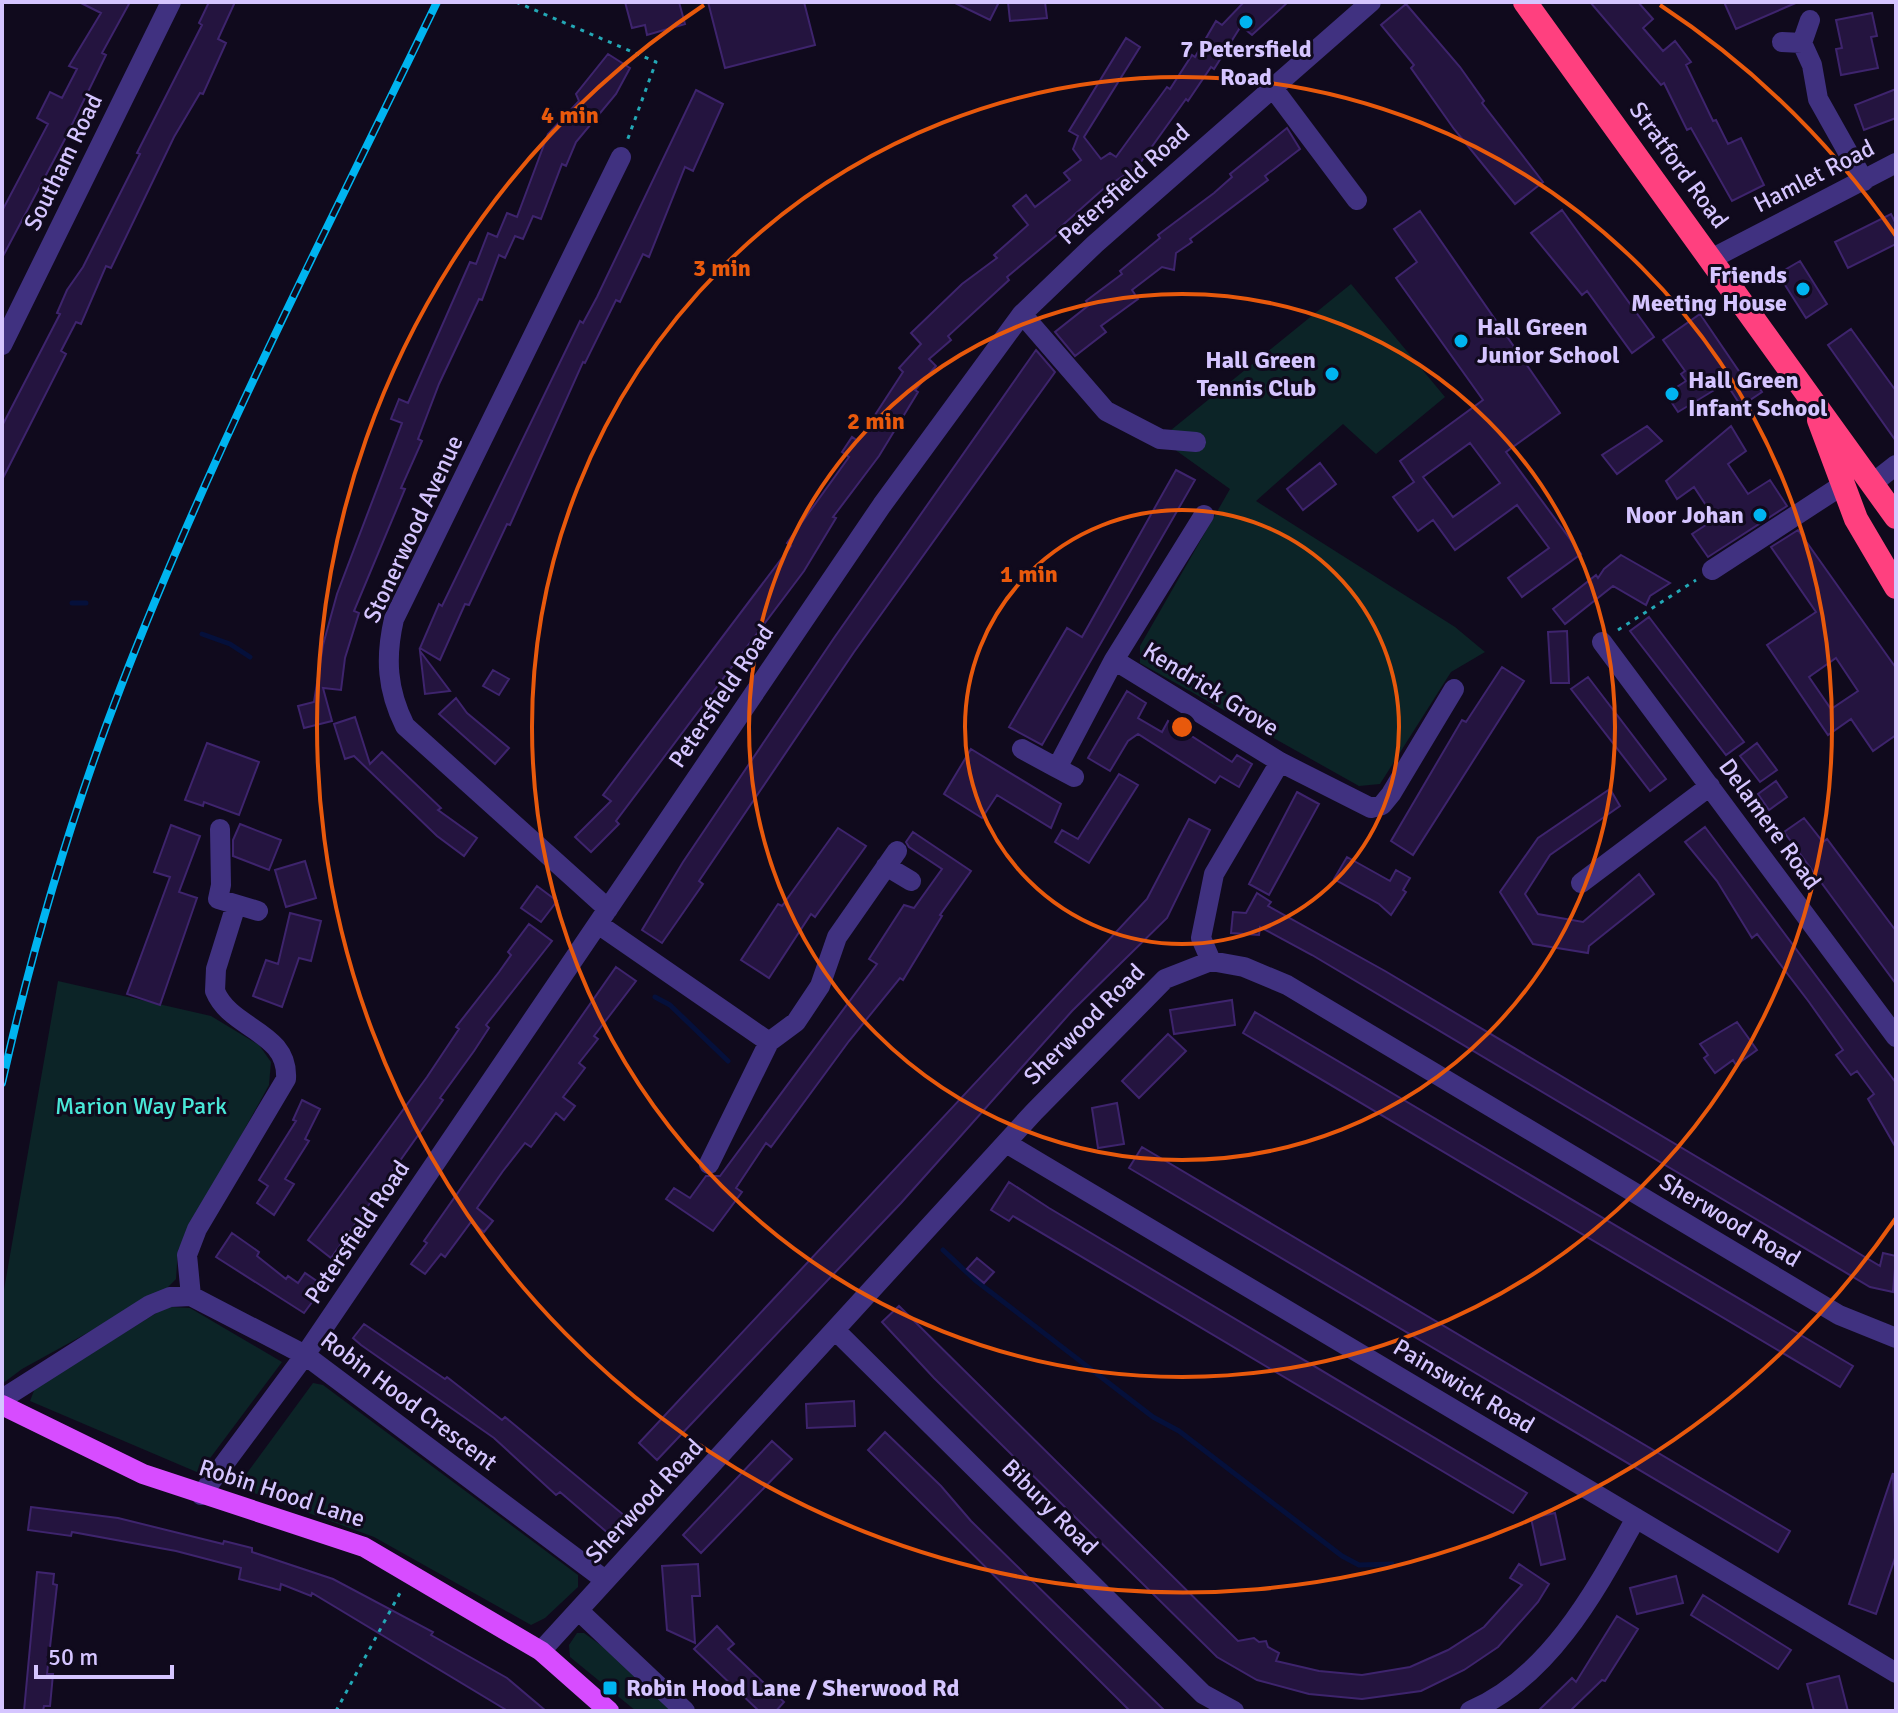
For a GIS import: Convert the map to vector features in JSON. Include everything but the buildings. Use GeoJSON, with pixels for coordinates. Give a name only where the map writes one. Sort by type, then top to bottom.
{"type":"FeatureCollection","features":[{"type":"Feature","properties":{"kind":"highway","name":"Stratford Road"},"geometry":{"type":"LineString","coordinates":[[1525,2],[1713,258],[1896,517]]}},
{"type":"Feature","properties":{"kind":"highway","name":"Stratford Road"},"geometry":{"type":"LineString","coordinates":[[1813,403],[1844,494],[1873,553],[1896,587]]}},
{"type":"Feature","properties":{"kind":"highway"},"geometry":{"type":"LineString","coordinates":[[1844,494],[1873,483]]}},
{"type":"Feature","properties":{"kind":"main road","name":"Robin Hood Lane"},"geometry":{"type":"LineString","coordinates":[[2,1402],[143,1474],[364,1547],[541,1651],[609,1711]]}},
{"type":"Feature","properties":{"kind":"street","name":"Southam Road"},"geometry":{"type":"LineString","coordinates":[[2,345],[171,2]]}},
{"type":"Feature","properties":{"kind":"street","name":"Petersfield Road"},"geometry":{"type":"LineString","coordinates":[[201,1495],[305,1355],[882,505],[1022,314],[1095,244],[1371,2]]}},
{"type":"Feature","properties":{"kind":"street"},"geometry":{"type":"LineString","coordinates":[[1810,20],[1792,43],[1812,65],[1818,99],[1864,181]]}},
{"type":"Feature","properties":{"kind":"street"},"geometry":{"type":"LineString","coordinates":[[1273,88],[1357,200]]}},
{"type":"Feature","properties":{"kind":"street","name":"Stonerwood Avenue"},"geometry":{"type":"LineString","coordinates":[[621,157],[394,619],[387,648],[390,686],[405,726],[603,917],[769,1042]]}},
{"type":"Feature","properties":{"kind":"street","name":"Hamlet Road"},"geometry":{"type":"LineString","coordinates":[[1713,258],[1896,163]]}},
{"type":"Feature","properties":{"kind":"street"},"geometry":{"type":"LineString","coordinates":[[1022,314],[1106,411],[1160,439],[1196,442]]}},
{"type":"Feature","properties":{"kind":"street"},"geometry":{"type":"LineString","coordinates":[[1873,483],[1896,465]]}},
{"type":"Feature","properties":{"kind":"street"},"geometry":{"type":"LineString","coordinates":[[1712,570],[1844,494]]}},
{"type":"Feature","properties":{"kind":"street","name":"Kendrick Grove"},"geometry":{"type":"LineString","coordinates":[[1022,749],[1065,772],[1114,660],[1204,515]]}},
{"type":"Feature","properties":{"kind":"street","name":"Delamere Road"},"geometry":{"type":"LineString","coordinates":[[1602,642],[1896,1037]]}},
{"type":"Feature","properties":{"kind":"street","name":"Kendrick Grove"},"geometry":{"type":"LineString","coordinates":[[1114,660],[1371,817],[1391,794],[1454,689]]}},
{"type":"Feature","properties":{"kind":"street","name":"Kendrick Grove"},"geometry":{"type":"LineString","coordinates":[[1211,961],[1201,938],[1214,874],[1280,762]]}},
{"type":"Feature","properties":{"kind":"street"},"geometry":{"type":"LineString","coordinates":[[1581,883],[1710,786]]}},
{"type":"Feature","properties":{"kind":"street"},"geometry":{"type":"LineString","coordinates":[[2,1402],[150,1305],[170,1297],[191,1296],[187,1255],[197,1229],[286,1079],[284,1059],[279,1048],[235,1018],[215,991],[227,902],[220,829]]}},
{"type":"Feature","properties":{"kind":"street"},"geometry":{"type":"LineString","coordinates":[[709,1164],[769,1042],[796,1022],[820,986],[837,937],[891,858],[911,881]]}},
{"type":"Feature","properties":{"kind":"street"},"geometry":{"type":"LineString","coordinates":[[227,902],[258,911]]}},
{"type":"Feature","properties":{"kind":"street","name":"Sherwood Road"},"geometry":{"type":"LineString","coordinates":[[541,1651],[1006,1143],[1165,979],[1211,961],[1244,967],[1287,985],[1826,1307],[1896,1338]]}},
{"type":"Feature","properties":{"kind":"street","name":"Painswick Road"},"geometry":{"type":"LineString","coordinates":[[1006,1143],[1896,1673]]}},
{"type":"Feature","properties":{"kind":"street","name":"Robin Hood Crescent"},"geometry":{"type":"LineString","coordinates":[[191,1296],[305,1355],[605,1580]]}},
{"type":"Feature","properties":{"kind":"street","name":"Bibury Road"},"geometry":{"type":"LineString","coordinates":[[836,1331],[1203,1694],[1234,1711]]}},
{"type":"Feature","properties":{"kind":"street"},"geometry":{"type":"LineString","coordinates":[[1470,1711],[1505,1691],[1543,1660],[1603,1577],[1636,1518]]}},
{"type":"Feature","properties":{"kind":"street"},"geometry":{"type":"LineString","coordinates":[[579,1611],[685,1711]]}},
{"type":"Feature","properties":{"kind":"path"},"geometry":{"type":"LineString","coordinates":[[516,2],[656,62],[621,157]]}},
{"type":"Feature","properties":{"kind":"path"},"geometry":{"type":"LineString","coordinates":[[1602,642],[1712,570]]}},
{"type":"Feature","properties":{"kind":"path"},"geometry":{"type":"LineString","coordinates":[[336,1711],[411,1574]]}},
{"type":"Feature","properties":{"kind":"green space"},"geometry":{"type":"Polygon","coordinates":[[[1351,284],[1445,397],[1376,454],[1343,424],[1256,501],[1455,627],[1485,652],[1451,672],[1380,784],[1359,786],[1140,663],[1140,646],[1230,489],[1160,439],[1351,284]]]}},
{"type":"Feature","properties":{"kind":"green space","name":"Marion Way Park"},"geometry":{"type":"Polygon","coordinates":[[[58,981],[211,1016],[259,1045],[271,1062],[269,1085],[178,1250],[176,1279],[165,1290],[22,1369],[2,1384],[2,1301],[58,981]]]}},
{"type":"Feature","properties":{"kind":"green space"},"geometry":{"type":"Polygon","coordinates":[[[171,1307],[190,1308],[282,1362],[199,1473],[30,1401],[35,1388],[171,1307]]]}},
{"type":"Feature","properties":{"kind":"green space"},"geometry":{"type":"Polygon","coordinates":[[[313,1383],[323,1385],[578,1575],[578,1587],[545,1618],[531,1625],[374,1537],[243,1489],[239,1484],[313,1383]]]}},
{"type":"Feature","properties":{"kind":"green space"},"geometry":{"type":"Polygon","coordinates":[[[577,1633],[584,1633],[635,1670],[679,1711],[636,1711],[570,1657],[569,1645],[577,1633]]]}},
{"type":"Feature","properties":{"kind":"waterway"},"geometry":{"type":"LineString","coordinates":[[72,603],[86,603]]}},
{"type":"Feature","properties":{"kind":"waterway"},"geometry":{"type":"LineString","coordinates":[[202,634],[230,644],[250,657]]}},
{"type":"Feature","properties":{"kind":"waterway"},"geometry":{"type":"LineString","coordinates":[[655,997],[670,1005],[728,1061]]}},
{"type":"Feature","properties":{"kind":"waterway"},"geometry":{"type":"LineString","coordinates":[[943,1250],[975,1280],[1153,1417],[1179,1431],[1342,1556],[1359,1565],[1392,1564]]}},
{"type":"Feature","properties":{"kind":"railway"},"geometry":{"type":"LineString","coordinates":[[2,1083],[26,983],[69,834],[102,737],[155,601],[271,342],[437,2]]}},
{"type":"Feature","properties":{"kind":"place","name":"7 Petersfield Road"},"geometry":{"type":"Point","coordinates":[1246,22]}},
{"type":"Feature","properties":{"kind":"place","name":"Friends Meeting House"},"geometry":{"type":"Point","coordinates":[1803,289]}},
{"type":"Feature","properties":{"kind":"place","name":"Hall Green Junior School"},"geometry":{"type":"Point","coordinates":[1461,341]}},
{"type":"Feature","properties":{"kind":"place","name":"Hall Green Tennis Club"},"geometry":{"type":"Point","coordinates":[1332,374]}},
{"type":"Feature","properties":{"kind":"place","name":"Hall Green Infant School"},"geometry":{"type":"Point","coordinates":[1672,394]}},
{"type":"Feature","properties":{"kind":"place","name":"Noor Johan"},"geometry":{"type":"Point","coordinates":[1760,515]}},
{"type":"Feature","properties":{"kind":"place","name":"Robin Hood Lane / Sherwood Rd"},"geometry":{"type":"Point","coordinates":[610,1688]}}]}
